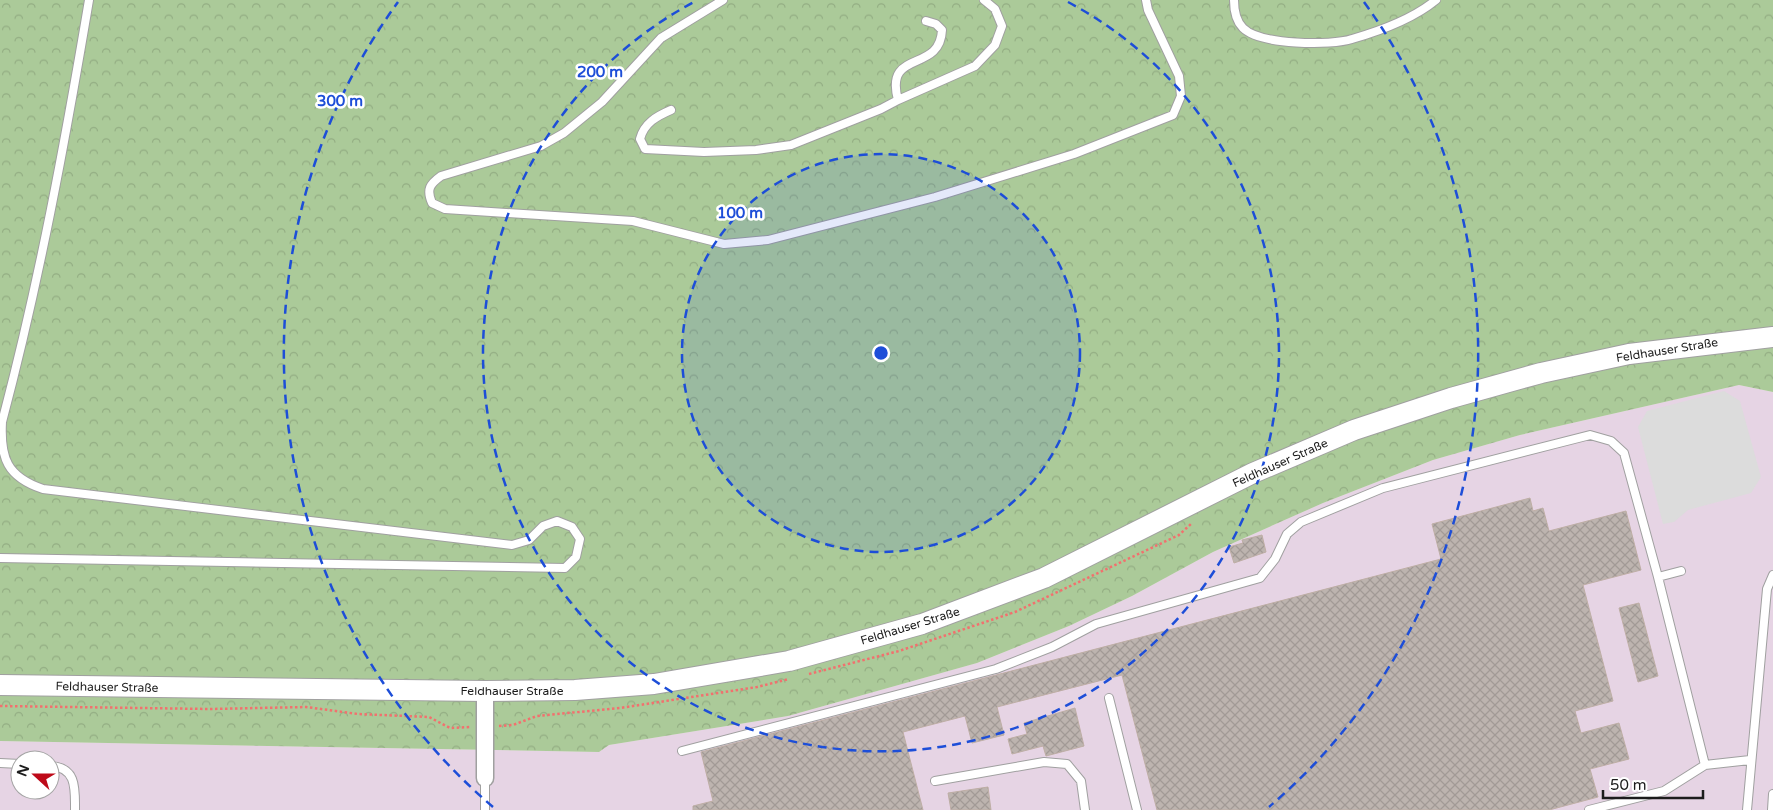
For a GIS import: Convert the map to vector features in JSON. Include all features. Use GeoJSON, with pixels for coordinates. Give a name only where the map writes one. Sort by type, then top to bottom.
{"type":"FeatureCollection","features":[{"type":"Feature","properties":{"kind":"street","name":"Feldhauser Straße"},"geometry":{"type":"LineString","coordinates":[[0,686],[485,691],[575,690],[654,684],[789,661],[922,624],[1044,578],[1253,473],[1354,430],[1451,398],[1541,373],[1629,354],[1773,337]]}},
{"type":"Feature","properties":{"kind":"street"},"geometry":{"type":"LineString","coordinates":[[485,691],[485,778]]}},
{"type":"Feature","properties":{"kind":"lane"},"geometry":{"type":"LineString","coordinates":[[0,558],[565,568],[576,556],[580,539],[572,527],[557,521],[543,526],[529,540],[512,545],[43,489],[26,483],[11,470],[3,458],[2,422],[36,282],[69,121],[89,0]]}},
{"type":"Feature","properties":{"kind":"lane"},"geometry":{"type":"LineString","coordinates":[[723,0],[661,38],[602,102],[564,133],[541,146],[441,176],[431,184],[428,193],[432,203],[446,209],[633,221],[724,244],[768,240],[935,197],[1074,154],[1173,115],[1181,96],[1179,76],[1148,10],[1146,0]]}},
{"type":"Feature","properties":{"kind":"lane"},"geometry":{"type":"LineString","coordinates":[[671,110],[653,119],[645,128],[640,139],[645,149],[704,152],[756,150],[790,144],[881,109],[975,66],[995,45],[1002,26],[995,9],[984,0]]}},
{"type":"Feature","properties":{"kind":"lane"},"geometry":{"type":"LineString","coordinates":[[1234,0],[1234,12],[1244,29],[1265,40],[1302,43],[1350,40],[1412,16],[1436,0]]}},
{"type":"Feature","properties":{"kind":"lane"},"geometry":{"type":"LineString","coordinates":[[898,100],[895,89],[896,77],[902,68],[934,52],[942,42],[942,30],[936,24],[926,22]]}},
{"type":"Feature","properties":{"kind":"lane"},"geometry":{"type":"LineString","coordinates":[[682,751],[996,669],[1052,647],[1096,624],[1260,578],[1275,559],[1287,534],[1301,522],[1383,488],[1590,434],[1610,441],[1624,453],[1658,577],[1705,765]]}},
{"type":"Feature","properties":{"kind":"lane"},"geometry":{"type":"LineString","coordinates":[[1658,577],[1681,571]]}},
{"type":"Feature","properties":{"kind":"lane"},"geometry":{"type":"LineString","coordinates":[[1747,810],[1766,589],[1773,575]]}},
{"type":"Feature","properties":{"kind":"lane"},"geometry":{"type":"LineString","coordinates":[[1109,698],[1137,810]]}},
{"type":"Feature","properties":{"kind":"lane"},"geometry":{"type":"LineString","coordinates":[[1589,810],[1664,791],[1705,765],[1750,760]]}},
{"type":"Feature","properties":{"kind":"lane"},"geometry":{"type":"LineString","coordinates":[[935,781],[1044,762],[1067,764],[1081,781],[1085,810]]}},
{"type":"Feature","properties":{"kind":"lane"},"geometry":{"type":"LineString","coordinates":[[60,768],[71,775],[75,783],[75,810]]}},
{"type":"Feature","properties":{"kind":"lane"},"geometry":{"type":"LineString","coordinates":[[485,778],[485,810]]}},
{"type":"Feature","properties":{"kind":"lane"},"geometry":{"type":"LineString","coordinates":[[1772,810],[1773,794]]}},
{"type":"Feature","properties":{"kind":"path"},"geometry":{"type":"LineString","coordinates":[[0,706],[210,709],[306,707],[358,714]]}},
{"type":"Feature","properties":{"kind":"shaded area"},"geometry":{"type":"Polygon","coordinates":[[[1739,385],[1773,392],[1773,810],[0,810],[0,741],[599,752],[609,745],[788,716],[977,663],[1069,626],[1132,596],[1213,552],[1323,503],[1433,460],[1520,435],[1739,385]]]}},
{"type":"Feature","properties":{"kind":"shaded area"},"geometry":{"type":"Polygon","coordinates":[[[1724,391],[1740,401],[1761,477],[1751,493],[1688,510],[1674,522],[1663,524],[1638,427],[1647,411],[1724,391]]]}},
{"type":"Feature","properties":{"kind":"green space"},"geometry":{"type":"Polygon","coordinates":[[[0,0],[1773,0],[1773,392],[1739,385],[1520,435],[1433,460],[1323,503],[1213,552],[1132,596],[1069,626],[977,663],[788,716],[609,745],[599,752],[0,741],[0,0]]]}},
{"type":"Feature","properties":{"kind":"building"},"geometry":{"type":"Polygon","coordinates":[[[1530,498],[1533,511],[1543,508],[1549,531],[1626,511],[1641,570],[1583,585],[1613,701],[1575,711],[1581,733],[1619,723],[1629,759],[1590,769],[1598,797],[1549,810],[1157,810],[1122,675],[997,707],[1004,735],[972,743],[965,716],[903,732],[923,810],[693,810],[693,806],[713,801],[701,752],[1441,559],[1432,524],[1530,498]]]}},
{"type":"Feature","properties":{"kind":"building"},"geometry":{"type":"Polygon","coordinates":[[[1262,535],[1266,552],[1234,563],[1229,547],[1243,543],[1242,540],[1262,535]]]}},
{"type":"Feature","properties":{"kind":"building"},"geometry":{"type":"Polygon","coordinates":[[[1639,603],[1658,676],[1638,682],[1619,608],[1639,603]]]}},
{"type":"Feature","properties":{"kind":"building"},"geometry":{"type":"Polygon","coordinates":[[[1075,708],[1084,746],[1046,756],[1043,746],[1012,754],[1008,739],[1027,734],[1024,723],[1075,708]]]}},
{"type":"Feature","properties":{"kind":"building"},"geometry":{"type":"Polygon","coordinates":[[[988,787],[991,810],[951,810],[948,793],[988,787]]]}}]}
